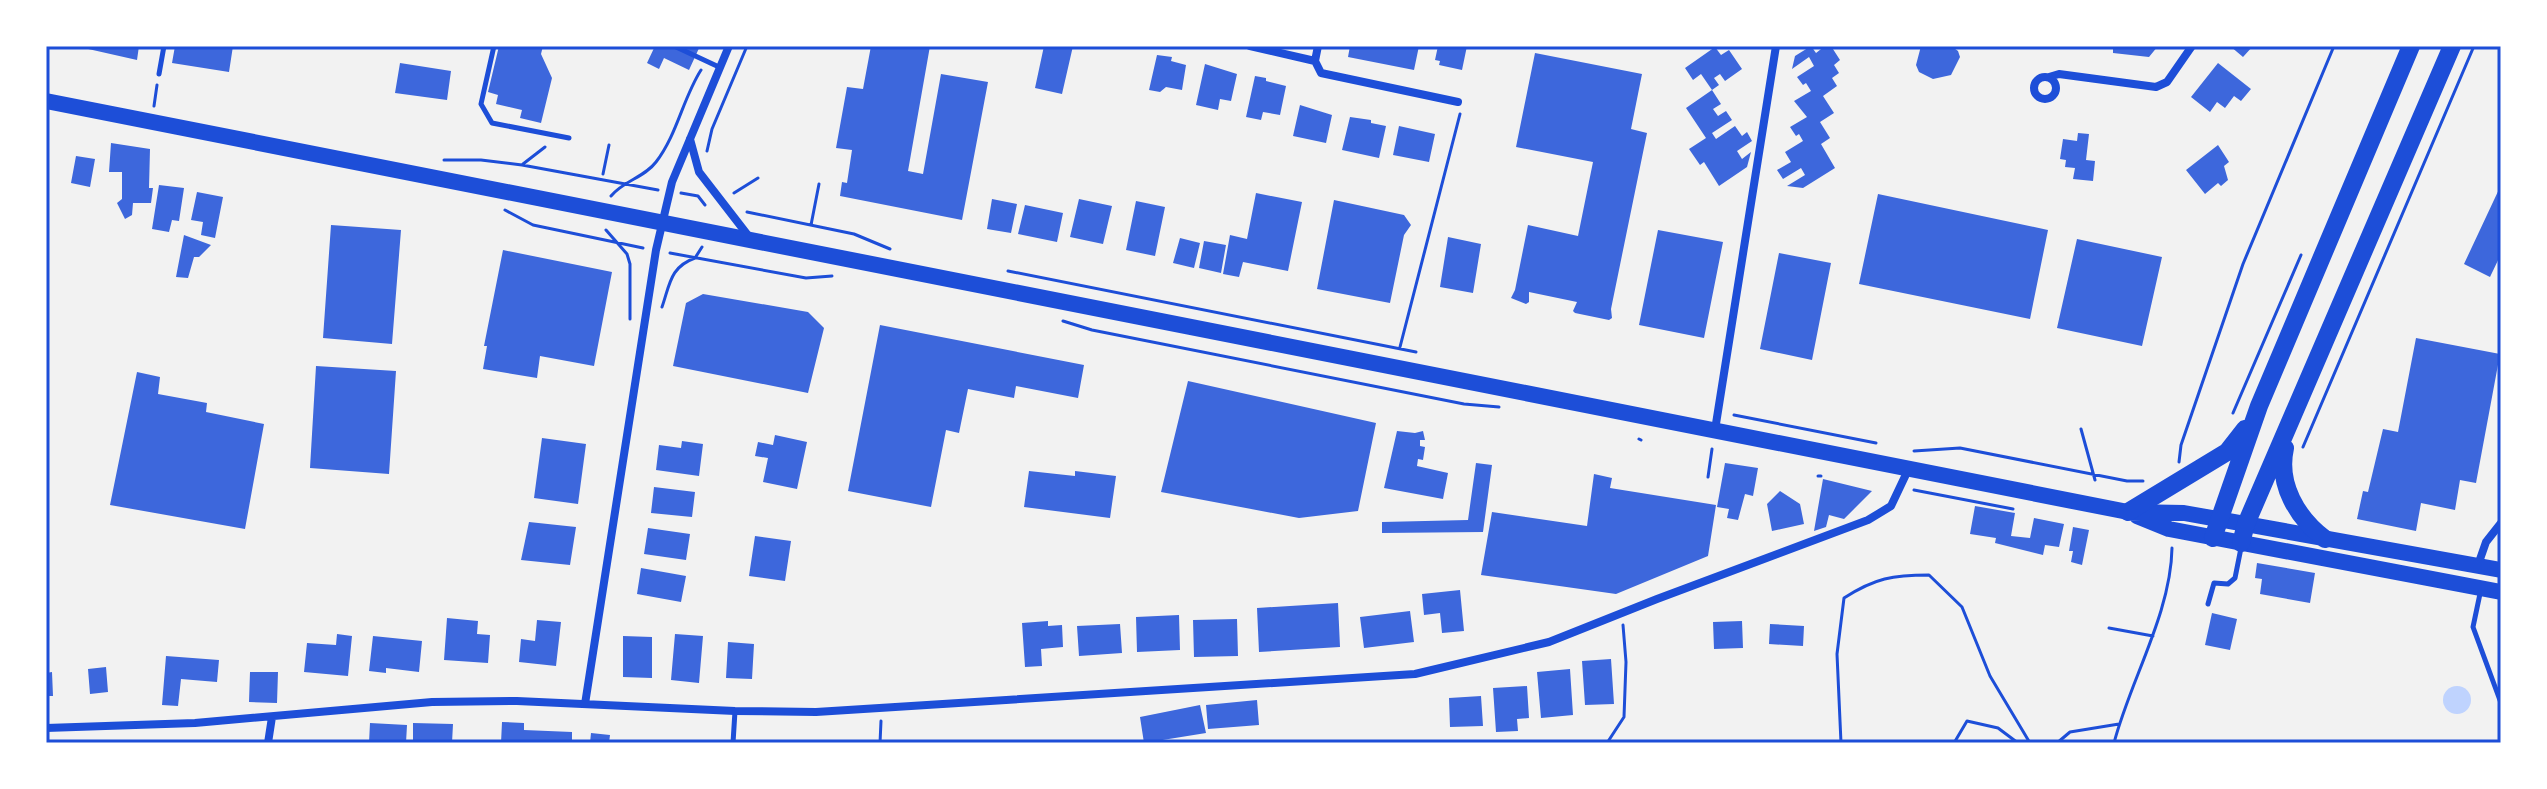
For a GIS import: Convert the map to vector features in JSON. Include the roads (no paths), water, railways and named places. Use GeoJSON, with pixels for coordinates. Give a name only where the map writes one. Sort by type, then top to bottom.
{"type":"FeatureCollection","features":[{"type":"Feature","properties":{"kind":"highway"},"geometry":{"type":"LineString","coordinates":[[2215,529],[2259,406],[2411,46]]}},
{"type":"Feature","properties":{"kind":"highway"},"geometry":{"type":"LineString","coordinates":[[2241,543],[2246,524],[2452,46]]}},
{"type":"Feature","properties":{"kind":"highway"},"geometry":{"type":"LineString","coordinates":[[2128,512],[2227,452],[2259,406]]}},
{"type":"Feature","properties":{"kind":"highway"},"geometry":{"type":"LineString","coordinates":[[2293,419],[2282,468],[2299,516],[2325,539]]}},
{"type":"Feature","properties":{"kind":"main road"},"geometry":{"type":"LineString","coordinates":[[46,101],[1715,430],[1911,459],[2128,512],[2162,528],[2215,529],[2246,524],[2501,570]]}},
{"type":"Feature","properties":{"kind":"main road"},"geometry":{"type":"LineString","coordinates":[[2128,512],[2184,513],[2241,543],[2501,592]]}},
{"type":"Feature","properties":{"kind":"street"},"geometry":{"type":"LineString","coordinates":[[1250,46],[1315,61]]}},
{"type":"Feature","properties":{"kind":"street"},"geometry":{"type":"LineString","coordinates":[[1318,46],[1315,61],[1321,73],[1458,102]]}},
{"type":"Feature","properties":{"kind":"street"},"geometry":{"type":"LineString","coordinates":[[1715,430],[1776,46]]}},
{"type":"Feature","properties":{"kind":"street"},"geometry":{"type":"LineString","coordinates":[[2049,77],[2059,74],[2156,87],[2167,82],[2192,46]]}},
{"type":"Feature","properties":{"kind":"street"},"geometry":{"type":"LineString","coordinates":[[585,704],[641,337],[663,221],[672,182],[727,47]]}},
{"type":"Feature","properties":{"kind":"street"},"geometry":{"type":"LineString","coordinates":[[690,139],[699,172],[751,239]]}},
{"type":"Feature","properties":{"kind":"street"},"geometry":{"type":"LineString","coordinates":[[46,728],[272,717],[432,702],[517,701],[816,712],[1415,674],[1549,642],[1868,520],[1891,506],[1911,459]]}},
{"type":"Feature","properties":{"kind":"street"},"geometry":{"type":"LineString","coordinates":[[2478,566],[2486,542],[2501,523]]}},
{"type":"Feature","properties":{"kind":"street"},"geometry":{"type":"LineString","coordinates":[[268,743],[272,717]]}},
{"type":"Feature","properties":{"kind":"lane"},"geometry":{"type":"LineString","coordinates":[[159,74],[164,46]]}},
{"type":"Feature","properties":{"kind":"lane"},"geometry":{"type":"LineString","coordinates":[[494,46],[481,104],[492,123],[569,138]]}},
{"type":"Feature","properties":{"kind":"lane"},"geometry":{"type":"LineString","coordinates":[[674,46],[719,67]]}},
{"type":"Feature","properties":{"kind":"lane"},"geometry":{"type":"LineString","coordinates":[[2208,604],[2214,583],[2228,584],[2235,578],[2241,543]]}},
{"type":"Feature","properties":{"kind":"lane"},"geometry":{"type":"LineString","coordinates":[[2481,588],[2473,627],[2501,703]]}},
{"type":"Feature","properties":{"kind":"lane"},"geometry":{"type":"LineString","coordinates":[[733,743],[735,711]]}},
{"type":"Feature","properties":{"kind":"water"},"geometry":{"type":"Polygon","coordinates":[[[2457,686],[2467,690],[2471,700],[2467,710],[2457,714],[2447,710],[2443,700],[2447,690],[2457,686]]]}}]}
